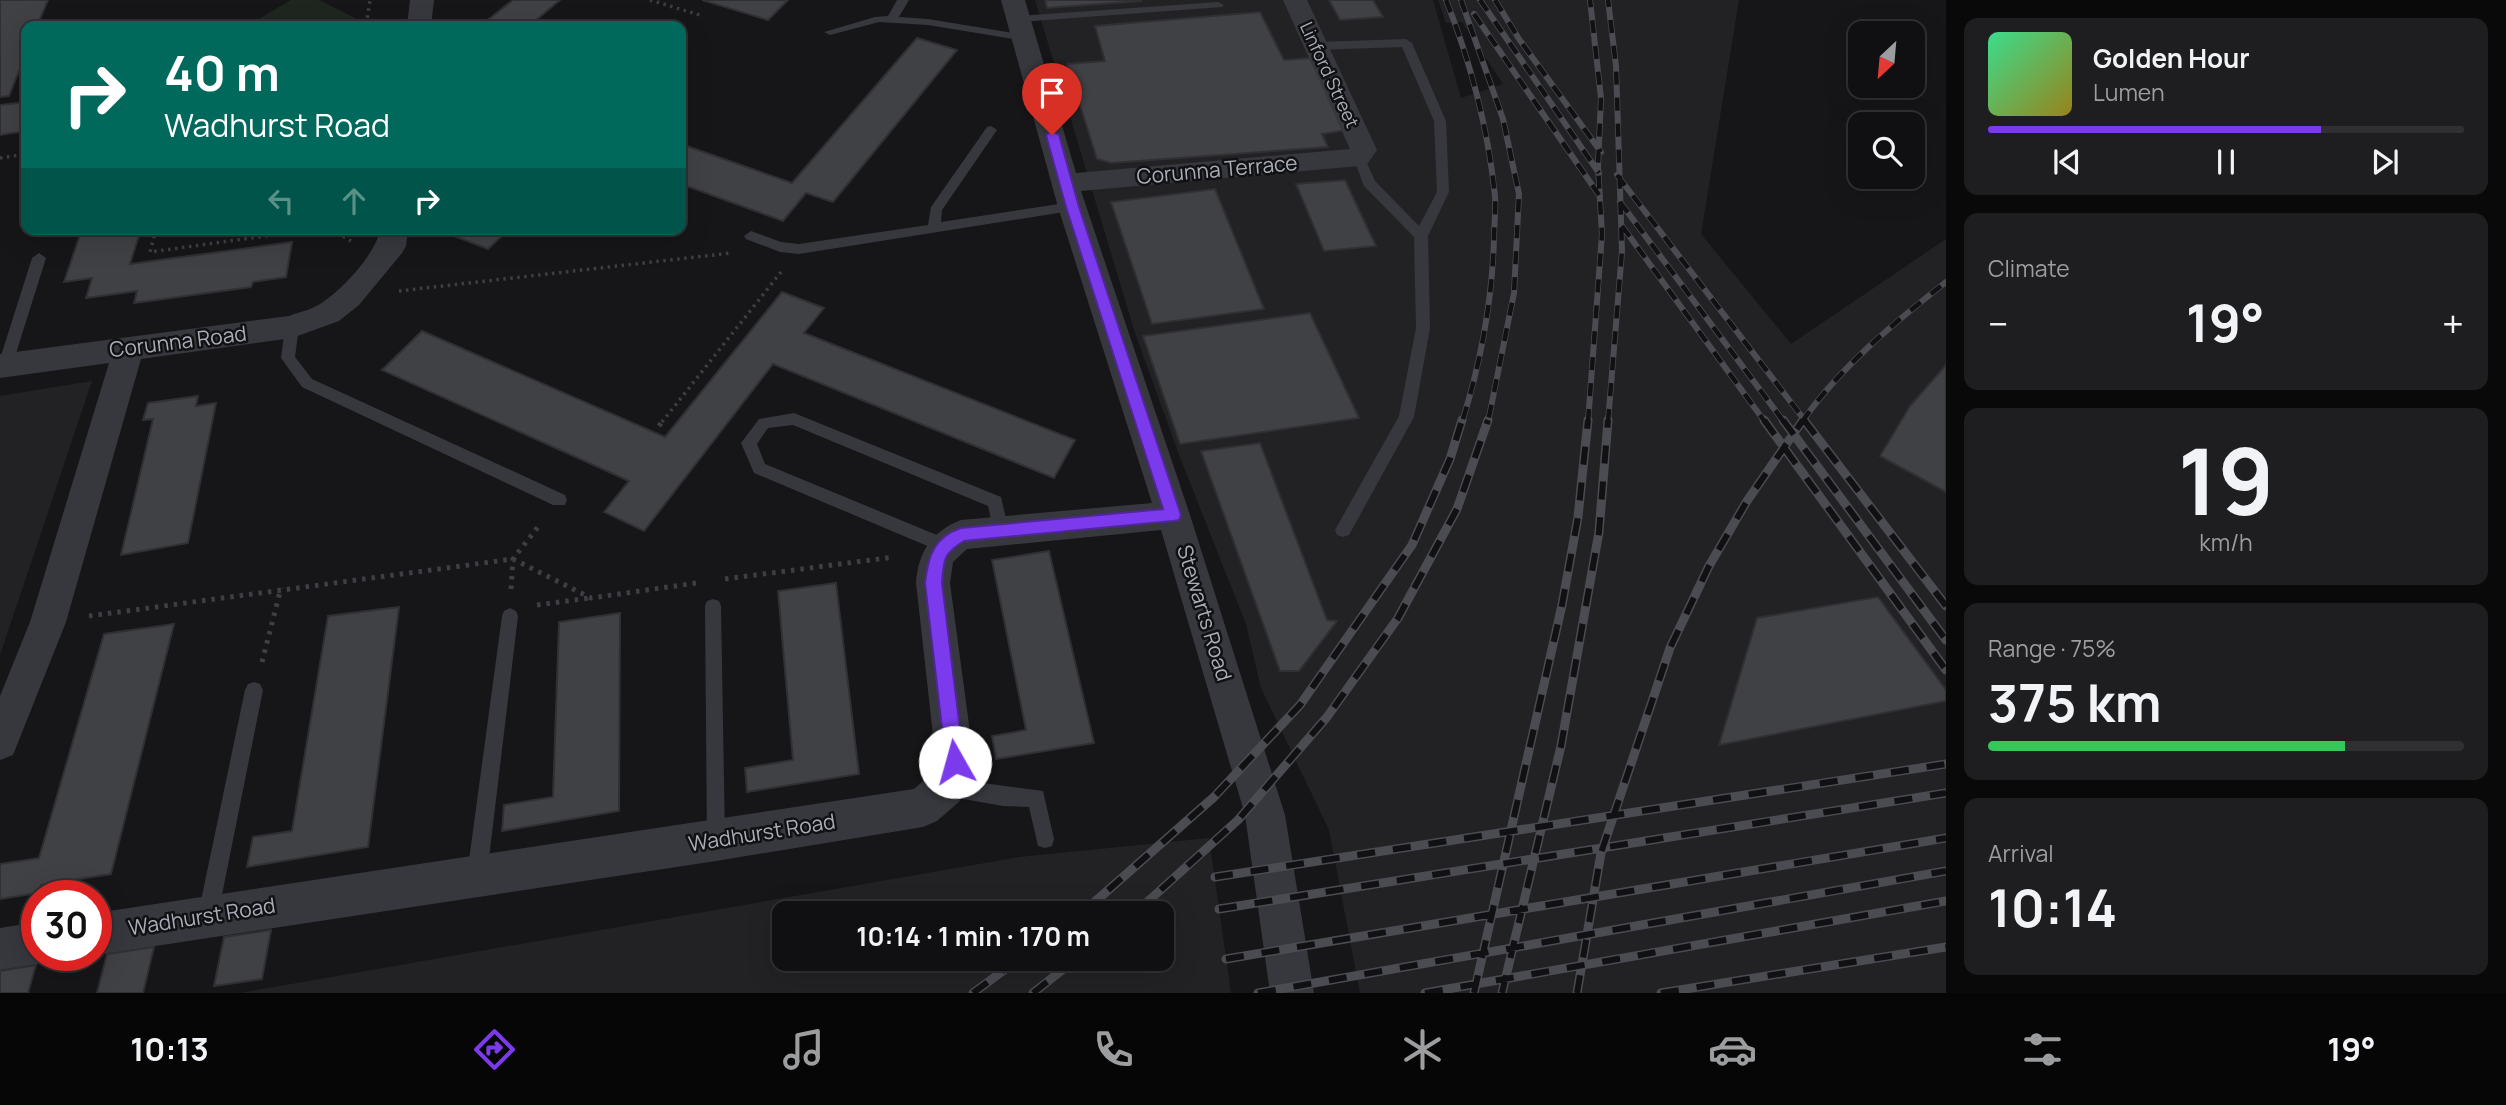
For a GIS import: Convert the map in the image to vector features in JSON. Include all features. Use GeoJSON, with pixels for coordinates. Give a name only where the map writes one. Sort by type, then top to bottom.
{"type":"FeatureCollection","features":[{"type":"Feature","properties":{"kind":"street"},"geometry":{"type":"LineString","coordinates":[[420,21],[422,0]]}},
{"type":"Feature","properties":{"kind":"street","name":"Linford Street"},"geometry":{"type":"LineString","coordinates":[[1294,0],[1361,153]]}},
{"type":"Feature","properties":{"kind":"street","name":"Stewarts Road"},"geometry":{"type":"LineString","coordinates":[[1019,19],[1069,195],[1173,515],[1265,815],[1292,993]]}},
{"type":"Feature","properties":{"kind":"street","name":"Corunna Terrace"},"geometry":{"type":"LineString","coordinates":[[1069,195],[1361,153]]}},
{"type":"Feature","properties":{"kind":"street","name":"Corunna Road"},"geometry":{"type":"LineString","coordinates":[[3,366],[292,327],[329,313],[349,296],[392,246],[393,235]]}},
{"type":"Feature","properties":{"kind":"street"},"geometry":{"type":"LineString","coordinates":[[0,742],[48,622],[129,348]]}},
{"type":"Feature","properties":{"kind":"street"},"geometry":{"type":"LineString","coordinates":[[946,787],[955,762],[933,583],[939,553],[961,535],[1173,515]]}},
{"type":"Feature","properties":{"kind":"street","name":"Wadhurst Road"},"geometry":{"type":"LineString","coordinates":[[112,931],[716,841],[923,807],[946,787]]}},
{"type":"Feature","properties":{"kind":"street"},"geometry":{"type":"LineString","coordinates":[[0,949],[21,946]]}},
{"type":"Feature","properties":{"kind":"lane"},"geometry":{"type":"LineString","coordinates":[[891,20],[903,0]]}},
{"type":"Feature","properties":{"kind":"lane"},"geometry":{"type":"LineString","coordinates":[[830,32],[878,19],[928,22],[1019,19],[1218,5]]}},
{"type":"Feature","properties":{"kind":"lane"},"geometry":{"type":"LineString","coordinates":[[1316,46],[1406,43],[1440,121],[1443,192],[1421,236],[1423,328],[1406,417],[1343,530]]}},
{"type":"Feature","properties":{"kind":"lane"},"geometry":{"type":"LineString","coordinates":[[934,227],[936,210],[991,131]]}},
{"type":"Feature","properties":{"kind":"lane"},"geometry":{"type":"LineString","coordinates":[[1361,153],[1369,183],[1421,236]]}},
{"type":"Feature","properties":{"kind":"lane"},"geometry":{"type":"LineString","coordinates":[[751,236],[780,247],[799,249],[934,227],[1069,195]]}},
{"type":"Feature","properties":{"kind":"lane"},"geometry":{"type":"LineString","coordinates":[[3,366],[39,258]]}},
{"type":"Feature","properties":{"kind":"lane"},"geometry":{"type":"LineString","coordinates":[[292,327],[288,358],[307,383],[559,500]]}},
{"type":"Feature","properties":{"kind":"lane"},"geometry":{"type":"LineString","coordinates":[[939,553],[759,468],[749,443],[764,423],[794,419],[995,502],[1001,531]]}},
{"type":"Feature","properties":{"kind":"lane"},"geometry":{"type":"LineString","coordinates":[[713,606],[716,841]]}},
{"type":"Feature","properties":{"kind":"lane"},"geometry":{"type":"LineString","coordinates":[[477,877],[510,612]]}},
{"type":"Feature","properties":{"kind":"lane"},"geometry":{"type":"LineString","coordinates":[[208,915],[254,690]]}},
{"type":"Feature","properties":{"kind":"lane"},"geometry":{"type":"LineString","coordinates":[[946,787],[1003,797],[1036,798],[1045,839]]}},
{"type":"Feature","properties":{"kind":"path"},"geometry":{"type":"LineString","coordinates":[[365,21],[370,0]]}},
{"type":"Feature","properties":{"kind":"path"},"geometry":{"type":"LineString","coordinates":[[650,0],[703,16]]}},
{"type":"Feature","properties":{"kind":"path"},"geometry":{"type":"LineString","coordinates":[[0,158],[21,155]]}},
{"type":"Feature","properties":{"kind":"path"},"geometry":{"type":"LineString","coordinates":[[154,235],[150,252],[273,235]]}},
{"type":"Feature","properties":{"kind":"path"},"geometry":{"type":"LineString","coordinates":[[349,296],[780,247]]}},
{"type":"Feature","properties":{"kind":"path"},"geometry":{"type":"LineString","coordinates":[[659,426],[799,249]]}},
{"type":"Feature","properties":{"kind":"path"},"geometry":{"type":"LineString","coordinates":[[559,500],[513,559],[510,612],[699,583]]}},
{"type":"Feature","properties":{"kind":"path"},"geometry":{"type":"LineString","coordinates":[[713,581],[913,554],[939,553]]}},
{"type":"Feature","properties":{"kind":"path"},"geometry":{"type":"LineString","coordinates":[[48,622],[281,588],[513,559],[591,598]]}},
{"type":"Feature","properties":{"kind":"path"},"geometry":{"type":"LineString","coordinates":[[254,690],[281,588]]}},
{"type":"Feature","properties":{"kind":"shaded area"},"geometry":{"type":"Polygon","coordinates":[[[291,0],[319,0],[357,19],[354,21],[255,21],[291,0]]]}},
{"type":"Feature","properties":{"kind":"shaded area"},"geometry":{"type":"Polygon","coordinates":[[[1035,0],[1433,0],[1461,98],[1503,84],[1462,22],[1446,23],[1438,0],[1739,0],[1701,234],[1791,344],[1946,239],[1946,993],[1360,993],[1329,830],[1261,688],[1246,624],[1179,455],[1134,330],[1035,0]]]}},
{"type":"Feature","properties":{"kind":"shaded area"},"geometry":{"type":"Polygon","coordinates":[[[92,381],[0,655],[0,396],[92,381]]]}},
{"type":"Feature","properties":{"kind":"shaded area"},"geometry":{"type":"Polygon","coordinates":[[[1209,838],[1231,993],[240,993],[1019,857],[1209,838]]]}},
{"type":"Feature","properties":{"kind":"building"},"geometry":{"type":"Polygon","coordinates":[[[0,0],[48,0],[39,21],[21,21],[21,66],[9,96],[0,97],[0,0]]]}},
{"type":"Feature","properties":{"kind":"building"},"geometry":{"type":"Polygon","coordinates":[[[513,0],[560,0],[535,21],[486,21],[513,0]]]}},
{"type":"Feature","properties":{"kind":"building"},"geometry":{"type":"Polygon","coordinates":[[[702,0],[788,0],[768,20],[702,0]]]}},
{"type":"Feature","properties":{"kind":"building"},"geometry":{"type":"Polygon","coordinates":[[[1045,0],[1141,0],[1141,1],[1047,8],[1045,0]]]}},
{"type":"Feature","properties":{"kind":"building"},"geometry":{"type":"Polygon","coordinates":[[[1329,0],[1373,0],[1383,17],[1340,20],[1329,0]]]}},
{"type":"Feature","properties":{"kind":"building"},"geometry":{"type":"Polygon","coordinates":[[[1260,12],[1284,60],[1310,58],[1347,130],[1322,134],[1328,147],[1111,163],[1097,159],[1067,64],[1105,61],[1095,26],[1260,12]]]}},
{"type":"Feature","properties":{"kind":"building"},"geometry":{"type":"Polygon","coordinates":[[[917,38],[957,50],[833,202],[806,193],[783,221],[686,186],[686,146],[792,183],[917,38]]]}},
{"type":"Feature","properties":{"kind":"building"},"geometry":{"type":"Polygon","coordinates":[[[21,103],[21,132],[0,135],[0,105],[21,103]]]}},
{"type":"Feature","properties":{"kind":"building"},"geometry":{"type":"Polygon","coordinates":[[[1345,180],[1376,246],[1324,251],[1296,184],[1345,180]]]}},
{"type":"Feature","properties":{"kind":"building"},"geometry":{"type":"Polygon","coordinates":[[[1215,189],[1264,309],[1152,324],[1111,202],[1215,189]]]}},
{"type":"Feature","properties":{"kind":"building"},"geometry":{"type":"Polygon","coordinates":[[[80,235],[139,235],[130,264],[292,242],[286,277],[253,282],[251,287],[134,303],[137,291],[86,298],[92,278],[64,282],[80,235]]]}},
{"type":"Feature","properties":{"kind":"building"},"geometry":{"type":"Polygon","coordinates":[[[452,235],[503,235],[488,249],[452,235]]]}},
{"type":"Feature","properties":{"kind":"building"},"geometry":{"type":"Polygon","coordinates":[[[782,292],[824,308],[804,333],[1075,440],[1054,478],[773,364],[644,531],[604,512],[629,481],[382,370],[422,331],[665,437],[782,292]]]}},
{"type":"Feature","properties":{"kind":"building"},"geometry":{"type":"Polygon","coordinates":[[[1310,313],[1359,418],[1180,444],[1143,336],[1310,313]]]}},
{"type":"Feature","properties":{"kind":"building"},"geometry":{"type":"Polygon","coordinates":[[[1946,365],[1946,492],[1880,456],[1910,406],[1946,365]]]}},
{"type":"Feature","properties":{"kind":"building"},"geometry":{"type":"Polygon","coordinates":[[[198,396],[196,406],[216,403],[188,543],[121,555],[153,419],[143,420],[148,403],[198,396]]]}},
{"type":"Feature","properties":{"kind":"building"},"geometry":{"type":"Polygon","coordinates":[[[1260,443],[1327,620],[1337,621],[1299,671],[1280,671],[1201,451],[1260,443]]]}},
{"type":"Feature","properties":{"kind":"building"},"geometry":{"type":"Polygon","coordinates":[[[1049,551],[1094,743],[996,759],[992,736],[1026,730],[992,560],[1049,551]]]}},
{"type":"Feature","properties":{"kind":"building"},"geometry":{"type":"Polygon","coordinates":[[[836,583],[859,774],[747,792],[745,768],[793,760],[778,591],[836,583]]]}},
{"type":"Feature","properties":{"kind":"building"},"geometry":{"type":"Polygon","coordinates":[[[1878,597],[1946,690],[1946,701],[1719,745],[1757,618],[1878,597]]]}},
{"type":"Feature","properties":{"kind":"building"},"geometry":{"type":"Polygon","coordinates":[[[399,607],[368,847],[247,867],[253,837],[292,831],[328,616],[399,607]]]}},
{"type":"Feature","properties":{"kind":"building"},"geometry":{"type":"Polygon","coordinates":[[[620,613],[619,811],[502,831],[504,805],[553,797],[559,622],[620,613]]]}},
{"type":"Feature","properties":{"kind":"building"},"geometry":{"type":"Polygon","coordinates":[[[174,624],[111,874],[73,880],[21,880],[21,896],[0,899],[0,864],[39,858],[104,634],[174,624]]]}},
{"type":"Feature","properties":{"kind":"building"},"geometry":{"type":"Polygon","coordinates":[[[271,930],[262,979],[214,986],[224,937],[271,930]]]}},
{"type":"Feature","properties":{"kind":"building"},"geometry":{"type":"Polygon","coordinates":[[[154,947],[143,993],[97,993],[103,971],[112,971],[112,953],[154,947]]]}},
{"type":"Feature","properties":{"kind":"building"},"geometry":{"type":"Polygon","coordinates":[[[21,968],[21,971],[34,971],[28,993],[0,993],[0,971],[21,968]]]}},
{"type":"Feature","properties":{"kind":"railway"},"geometry":{"type":"LineString","coordinates":[[1446,0],[1477,96],[1488,146],[1495,201],[1488,309],[1475,377],[1462,422]]}},
{"type":"Feature","properties":{"kind":"railway"},"geometry":{"type":"LineString","coordinates":[[1461,0],[1503,119],[1519,194],[1514,293],[1488,422]]}},
{"type":"Feature","properties":{"kind":"railway"},"geometry":{"type":"LineString","coordinates":[[1480,0],[1598,172]]}},
{"type":"Feature","properties":{"kind":"railway"},"geometry":{"type":"LineString","coordinates":[[1495,0],[1519,39],[1599,149]]}},
{"type":"Feature","properties":{"kind":"railway"},"geometry":{"type":"LineString","coordinates":[[1590,0],[1601,98],[1599,149]]}},
{"type":"Feature","properties":{"kind":"railway"},"geometry":{"type":"LineString","coordinates":[[1608,0],[1616,66],[1620,178]]}},
{"type":"Feature","properties":{"kind":"railway"},"geometry":{"type":"LineString","coordinates":[[1474,14],[1599,195]]}},
{"type":"Feature","properties":{"kind":"railway"},"geometry":{"type":"LineString","coordinates":[[1598,172],[1599,149]]}},
{"type":"Feature","properties":{"kind":"railway"},"geometry":{"type":"LineString","coordinates":[[1588,422],[1602,234],[1598,172]]}},
{"type":"Feature","properties":{"kind":"railway"},"geometry":{"type":"LineString","coordinates":[[1617,175],[1620,178]]}},
{"type":"Feature","properties":{"kind":"railway"},"geometry":{"type":"LineString","coordinates":[[1620,178],[1804,419]]}},
{"type":"Feature","properties":{"kind":"railway"},"geometry":{"type":"LineString","coordinates":[[1620,178],[1620,203]]}},
{"type":"Feature","properties":{"kind":"railway"},"geometry":{"type":"LineString","coordinates":[[1608,422],[1622,251],[1620,203]]}},
{"type":"Feature","properties":{"kind":"railway"},"geometry":{"type":"LineString","coordinates":[[1620,203],[1784,422]]}},
{"type":"Feature","properties":{"kind":"railway"},"geometry":{"type":"LineString","coordinates":[[1622,226],[1765,422]]}},
{"type":"Feature","properties":{"kind":"railway"},"geometry":{"type":"LineString","coordinates":[[1804,419],[1850,365],[1946,282]]}},
{"type":"Feature","properties":{"kind":"railway"},"geometry":{"type":"LineString","coordinates":[[1096,901],[1214,797],[1300,705],[1412,545],[1450,459],[1462,420]]}},
{"type":"Feature","properties":{"kind":"railway"},"geometry":{"type":"LineString","coordinates":[[1148,901],[1238,820],[1327,717],[1398,618],[1457,509],[1488,420]]}},
{"type":"Feature","properties":{"kind":"railway"},"geometry":{"type":"LineString","coordinates":[[1511,831],[1562,605],[1578,517],[1588,420]]}},
{"type":"Feature","properties":{"kind":"railway"},"geometry":{"type":"LineString","coordinates":[[1542,826],[1561,746],[1599,532],[1608,420]]}},
{"type":"Feature","properties":{"kind":"railway"},"geometry":{"type":"LineString","coordinates":[[1764,420],[1784,447]]}},
{"type":"Feature","properties":{"kind":"railway"},"geometry":{"type":"LineString","coordinates":[[1783,420],[1793,434]]}},
{"type":"Feature","properties":{"kind":"railway"},"geometry":{"type":"LineString","coordinates":[[1793,434],[1803,420]]}},
{"type":"Feature","properties":{"kind":"railway"},"geometry":{"type":"LineString","coordinates":[[1804,420],[1946,606]]}},
{"type":"Feature","properties":{"kind":"railway"},"geometry":{"type":"LineString","coordinates":[[1784,447],[1793,434]]}},
{"type":"Feature","properties":{"kind":"railway"},"geometry":{"type":"LineString","coordinates":[[1793,434],[1946,640]]}},
{"type":"Feature","properties":{"kind":"railway"},"geometry":{"type":"LineString","coordinates":[[1614,815],[1670,648],[1709,566],[1747,501],[1784,447]]}},
{"type":"Feature","properties":{"kind":"railway"},"geometry":{"type":"LineString","coordinates":[[1784,447],[1946,670]]}},
{"type":"Feature","properties":{"kind":"railway"},"geometry":{"type":"LineString","coordinates":[[1614,815],[1946,764]]}},
{"type":"Feature","properties":{"kind":"railway"},"geometry":{"type":"LineString","coordinates":[[1603,848],[1946,793]]}},
{"type":"Feature","properties":{"kind":"railway"},"geometry":{"type":"LineString","coordinates":[[1542,826],[1614,815]]}},
{"type":"Feature","properties":{"kind":"railway"},"geometry":{"type":"LineString","coordinates":[[1603,848],[1614,815]]}},
{"type":"Feature","properties":{"kind":"railway"},"geometry":{"type":"LineString","coordinates":[[1511,831],[1542,826]]}},
{"type":"Feature","properties":{"kind":"railway"},"geometry":{"type":"LineString","coordinates":[[1534,859],[1542,826]]}},
{"type":"Feature","properties":{"kind":"railway"},"geometry":{"type":"LineString","coordinates":[[1215,877],[1511,831]]}},
{"type":"Feature","properties":{"kind":"railway"},"geometry":{"type":"LineString","coordinates":[[1503,864],[1511,831]]}},
{"type":"Feature","properties":{"kind":"railway"},"geometry":{"type":"LineString","coordinates":[[1593,897],[1946,838]]}},
{"type":"Feature","properties":{"kind":"railway"},"geometry":{"type":"LineString","coordinates":[[1534,859],[1603,848]]}},
{"type":"Feature","properties":{"kind":"railway"},"geometry":{"type":"LineString","coordinates":[[1593,897],[1603,848]]}},
{"type":"Feature","properties":{"kind":"railway"},"geometry":{"type":"LineString","coordinates":[[1503,864],[1534,859]]}},
{"type":"Feature","properties":{"kind":"railway"},"geometry":{"type":"LineString","coordinates":[[1522,909],[1534,859]]}},
{"type":"Feature","properties":{"kind":"railway"},"geometry":{"type":"LineString","coordinates":[[1219,909],[1503,864]]}},
{"type":"Feature","properties":{"kind":"railway"},"geometry":{"type":"LineString","coordinates":[[1492,914],[1503,864]]}},
{"type":"Feature","properties":{"kind":"railway"},"geometry":{"type":"LineString","coordinates":[[1587,935],[1946,871]]}},
{"type":"Feature","properties":{"kind":"railway"},"geometry":{"type":"LineString","coordinates":[[1522,909],[1593,897]]}},
{"type":"Feature","properties":{"kind":"railway"},"geometry":{"type":"LineString","coordinates":[[1587,935],[1593,897]]}},
{"type":"Feature","properties":{"kind":"railway"},"geometry":{"type":"LineString","coordinates":[[1582,965],[1946,901]]}},
{"type":"Feature","properties":{"kind":"railway"},"geometry":{"type":"LineString","coordinates":[[1492,914],[1522,909]]}},
{"type":"Feature","properties":{"kind":"railway"},"geometry":{"type":"LineString","coordinates":[[1513,948],[1522,909]]}},
{"type":"Feature","properties":{"kind":"railway"},"geometry":{"type":"LineString","coordinates":[[1226,959],[1492,914]]}},
{"type":"Feature","properties":{"kind":"railway"},"geometry":{"type":"LineString","coordinates":[[1483,953],[1492,914]]}},
{"type":"Feature","properties":{"kind":"railway"},"geometry":{"type":"LineString","coordinates":[[1513,948],[1587,935]]}},
{"type":"Feature","properties":{"kind":"railway"},"geometry":{"type":"LineString","coordinates":[[1582,965],[1587,935]]}},
{"type":"Feature","properties":{"kind":"railway"},"geometry":{"type":"LineString","coordinates":[[1661,993],[1946,947]]}},
{"type":"Feature","properties":{"kind":"railway"},"geometry":{"type":"LineString","coordinates":[[1483,953],[1513,948]]}},
{"type":"Feature","properties":{"kind":"railway"},"geometry":{"type":"LineString","coordinates":[[1505,979],[1513,948]]}},
{"type":"Feature","properties":{"kind":"railway"},"geometry":{"type":"LineString","coordinates":[[1258,993],[1483,953]]}},
{"type":"Feature","properties":{"kind":"railway"},"geometry":{"type":"LineString","coordinates":[[1476,984],[1483,953]]}},
{"type":"Feature","properties":{"kind":"railway"},"geometry":{"type":"LineString","coordinates":[[1505,979],[1582,965]]}},
{"type":"Feature","properties":{"kind":"railway"},"geometry":{"type":"LineString","coordinates":[[1577,993],[1582,965]]}},
{"type":"Feature","properties":{"kind":"railway"},"geometry":{"type":"LineString","coordinates":[[973,993],[1003,971]]}},
{"type":"Feature","properties":{"kind":"railway"},"geometry":{"type":"LineString","coordinates":[[1033,993],[1061,971]]}},
{"type":"Feature","properties":{"kind":"railway"},"geometry":{"type":"LineString","coordinates":[[1476,984],[1505,979]]}},
{"type":"Feature","properties":{"kind":"railway"},"geometry":{"type":"LineString","coordinates":[[1502,993],[1505,979]]}},
{"type":"Feature","properties":{"kind":"railway"},"geometry":{"type":"LineString","coordinates":[[1425,993],[1476,984]]}},
{"type":"Feature","properties":{"kind":"railway"},"geometry":{"type":"LineString","coordinates":[[1474,993],[1476,984]]}},
{"type":"Feature","properties":{"kind":"route"},"geometry":{"type":"LineString","coordinates":[[955,762],[933,583],[936,560],[943,545],[961,535],[1173,515],[1072,207],[1052,135]]}}]}
